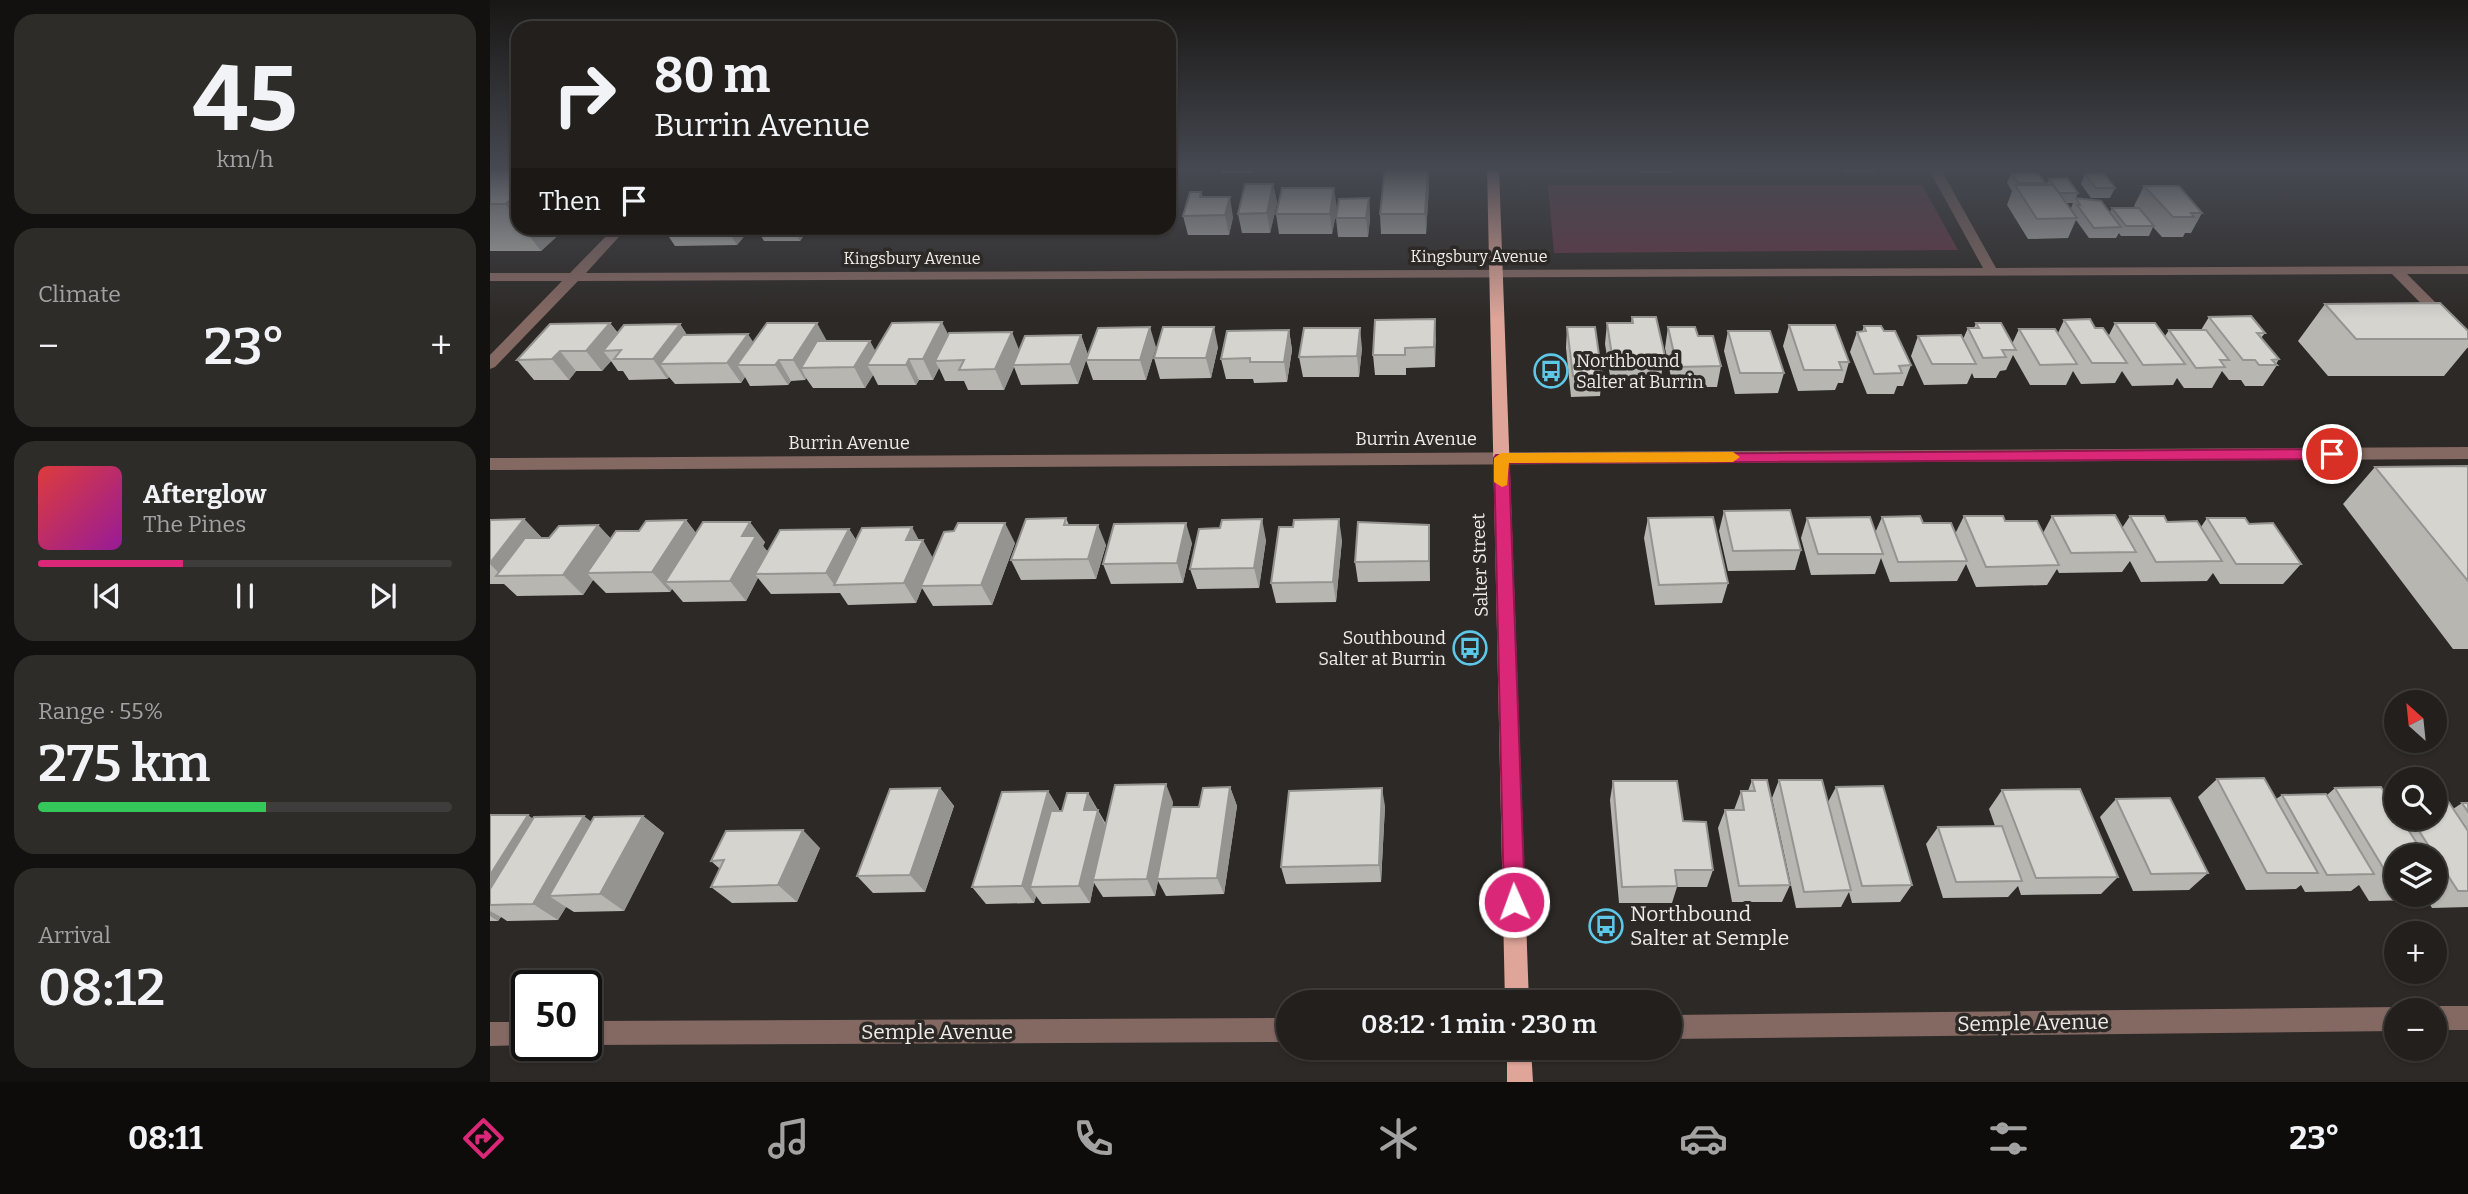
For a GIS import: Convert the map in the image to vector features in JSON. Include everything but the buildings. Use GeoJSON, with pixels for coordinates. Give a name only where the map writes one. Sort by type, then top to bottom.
{"type":"FeatureCollection","features":[{"type":"Feature","properties":{"kind":"main road","name":"Salter Street"},"geometry":{"type":"LineString","coordinates":[[1494,218],[1517,990]]}},
{"type":"Feature","properties":{"kind":"main road"},"geometry":{"type":"LineString","coordinates":[[1519,1060],[1520,1082]]}},
{"type":"Feature","properties":{"kind":"street"},"geometry":{"type":"LineString","coordinates":[[1962,218],[1991,270]]}},
{"type":"Feature","properties":{"kind":"street"},"geometry":{"type":"LineString","coordinates":[[490,364],[614,235]]}},
{"type":"Feature","properties":{"kind":"street"},"geometry":{"type":"LineString","coordinates":[[2395,270],[2468,343]]}},
{"type":"Feature","properties":{"kind":"street","name":"Kingsbury Avenue"},"geometry":{"type":"LineString","coordinates":[[490,277],[2468,270]]}},
{"type":"Feature","properties":{"kind":"street","name":"Burrin Avenue"},"geometry":{"type":"LineString","coordinates":[[490,464],[2468,453]]}},
{"type":"Feature","properties":{"kind":"street"},"geometry":{"type":"LineString","coordinates":[[2447,1018],[2468,1018]]}},
{"type":"Feature","properties":{"kind":"street","name":"Semple Avenue"},"geometry":{"type":"LineString","coordinates":[[1682,1027],[2384,1019]]}},
{"type":"Feature","properties":{"kind":"street","name":"Semple Avenue"},"geometry":{"type":"LineString","coordinates":[[602,1033],[1276,1030]]}},
{"type":"Feature","properties":{"kind":"street"},"geometry":{"type":"LineString","coordinates":[[490,1034],[511,1034]]}},
{"type":"Feature","properties":{"kind":"shaded area"},"geometry":{"type":"Polygon","coordinates":[[[1551,218],[1941,218],[1958,250],[1554,253],[1551,218]]]}},
{"type":"Feature","properties":{"kind":"slow traffic"},"geometry":{"type":"LineString","coordinates":[[1502,482],[1501,458],[1733,457]]}},
{"type":"Feature","properties":{"kind":"place","name":"Northbound Salter at Burrin"},"geometry":{"type":"Point","coordinates":[1551,371]}},
{"type":"Feature","properties":{"kind":"place","name":"Southbound Salter at Burrin"},"geometry":{"type":"Point","coordinates":[1470,648]}},
{"type":"Feature","properties":{"kind":"place","name":"Northbound Salter at Semple"},"geometry":{"type":"Point","coordinates":[1606,926]}},
{"type":"Feature","properties":{"kind":"route"},"geometry":{"type":"LineString","coordinates":[[1514,902],[1501,458],[2332,454]]}}]}
